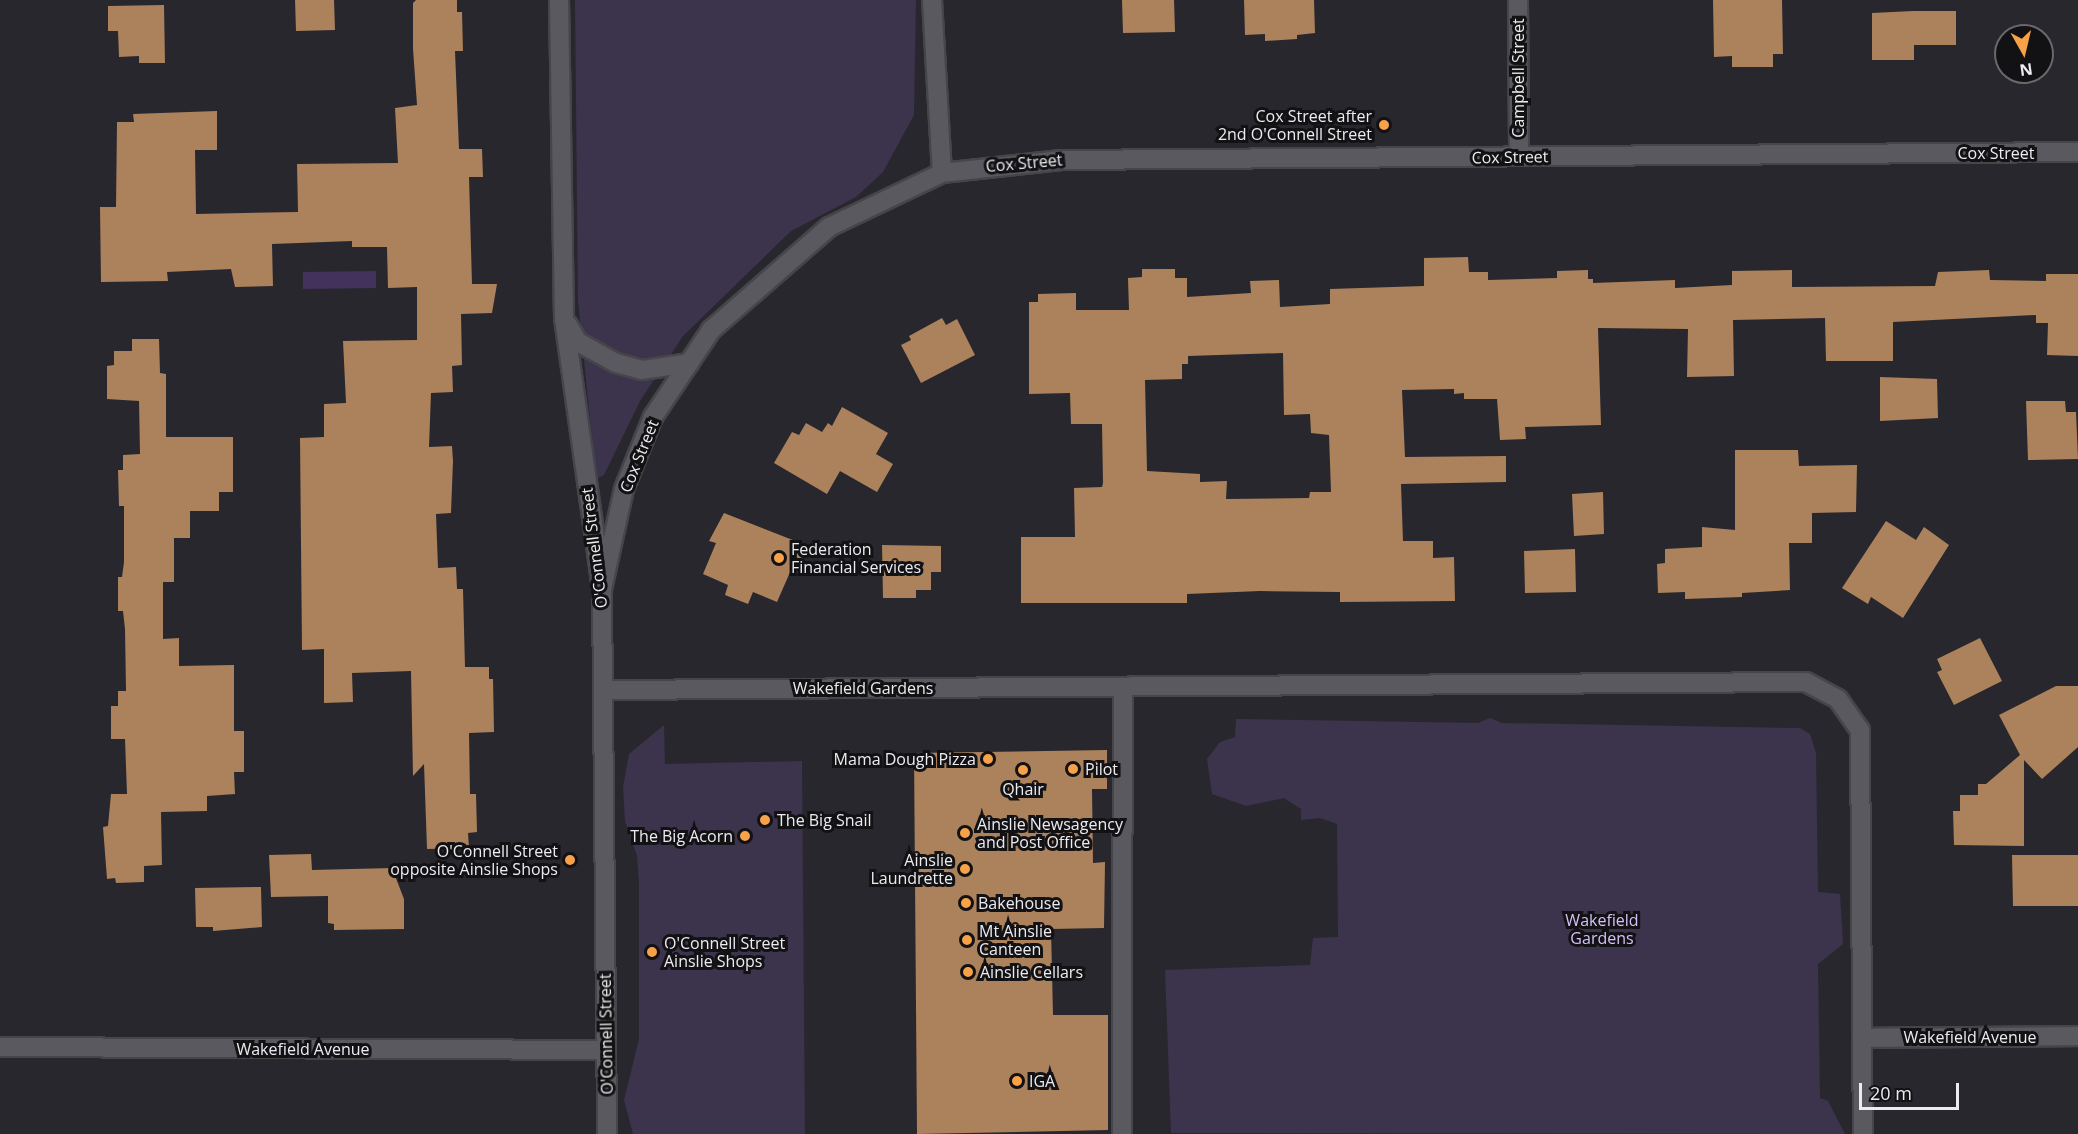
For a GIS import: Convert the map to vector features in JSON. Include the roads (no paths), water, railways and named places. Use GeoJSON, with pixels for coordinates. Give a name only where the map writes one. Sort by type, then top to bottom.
{"type":"FeatureCollection","features":[{"type":"Feature","properties":{"kind":"street","name":"O'Connell Street"},"geometry":{"type":"LineString","coordinates":[[560,0],[564,318],[602,589],[607,1134]]}},
{"type":"Feature","properties":{"kind":"street"},"geometry":{"type":"LineString","coordinates":[[932,0],[942,174]]}},
{"type":"Feature","properties":{"kind":"street","name":"Campbell Street"},"geometry":{"type":"LineString","coordinates":[[1518,0],[1519,156]]}},
{"type":"Feature","properties":{"kind":"street","name":"Cox Street"},"geometry":{"type":"LineString","coordinates":[[602,589],[624,489],[653,417],[711,330],[829,227],[942,174],[1061,160],[2078,152]]}},
{"type":"Feature","properties":{"kind":"street"},"geometry":{"type":"LineString","coordinates":[[564,318],[578,342],[616,363],[642,370],[688,363]]}},
{"type":"Feature","properties":{"kind":"street","name":"Wakefield Gardens"},"geometry":{"type":"LineString","coordinates":[[603,690],[1806,682],[1838,699],[1860,730],[1863,1134]]}},
{"type":"Feature","properties":{"kind":"street"},"geometry":{"type":"LineString","coordinates":[[1122,1134],[1123,687]]}},
{"type":"Feature","properties":{"kind":"street","name":"Wakefield Avenue"},"geometry":{"type":"LineString","coordinates":[[1862,1038],[2078,1036]]}},
{"type":"Feature","properties":{"kind":"street","name":"Wakefield Avenue"},"geometry":{"type":"LineString","coordinates":[[0,1047],[606,1050]]}},
{"type":"Feature","properties":{"kind":"place","name":"Cox Street after 2nd O'Connell Street"},"geometry":{"type":"Point","coordinates":[1384,125]}},
{"type":"Feature","properties":{"kind":"place","name":"Federation Financial Services"},"geometry":{"type":"Point","coordinates":[779,558]}},
{"type":"Feature","properties":{"kind":"place","name":"Mama Dough Pizza"},"geometry":{"type":"Point","coordinates":[988,759]}},
{"type":"Feature","properties":{"kind":"place","name":"Pilot"},"geometry":{"type":"Point","coordinates":[1073,769]}},
{"type":"Feature","properties":{"kind":"place","name":"Qhair"},"geometry":{"type":"Point","coordinates":[1023,770]}},
{"type":"Feature","properties":{"kind":"place","name":"The Big Snail"},"geometry":{"type":"Point","coordinates":[765,820]}},
{"type":"Feature","properties":{"kind":"place","name":"Ainslie Newsagency and Post Office"},"geometry":{"type":"Point","coordinates":[965,833]}},
{"type":"Feature","properties":{"kind":"place","name":"The Big Acorn"},"geometry":{"type":"Point","coordinates":[745,836]}},
{"type":"Feature","properties":{"kind":"place","name":"O'Connell Street opposite Ainslie Shops"},"geometry":{"type":"Point","coordinates":[570,860]}},
{"type":"Feature","properties":{"kind":"place","name":"Ainslie Laundrette"},"geometry":{"type":"Point","coordinates":[965,869]}},
{"type":"Feature","properties":{"kind":"place","name":"Bakehouse"},"geometry":{"type":"Point","coordinates":[966,903]}},
{"type":"Feature","properties":{"kind":"place","name":"Mt Ainslie Canteen"},"geometry":{"type":"Point","coordinates":[967,940]}},
{"type":"Feature","properties":{"kind":"place","name":"O'Connell Street Ainslie Shops"},"geometry":{"type":"Point","coordinates":[652,952]}},
{"type":"Feature","properties":{"kind":"place","name":"Ainslie Cellars"},"geometry":{"type":"Point","coordinates":[968,972]}},
{"type":"Feature","properties":{"kind":"place","name":"IGA"},"geometry":{"type":"Point","coordinates":[1017,1081]}}]}
